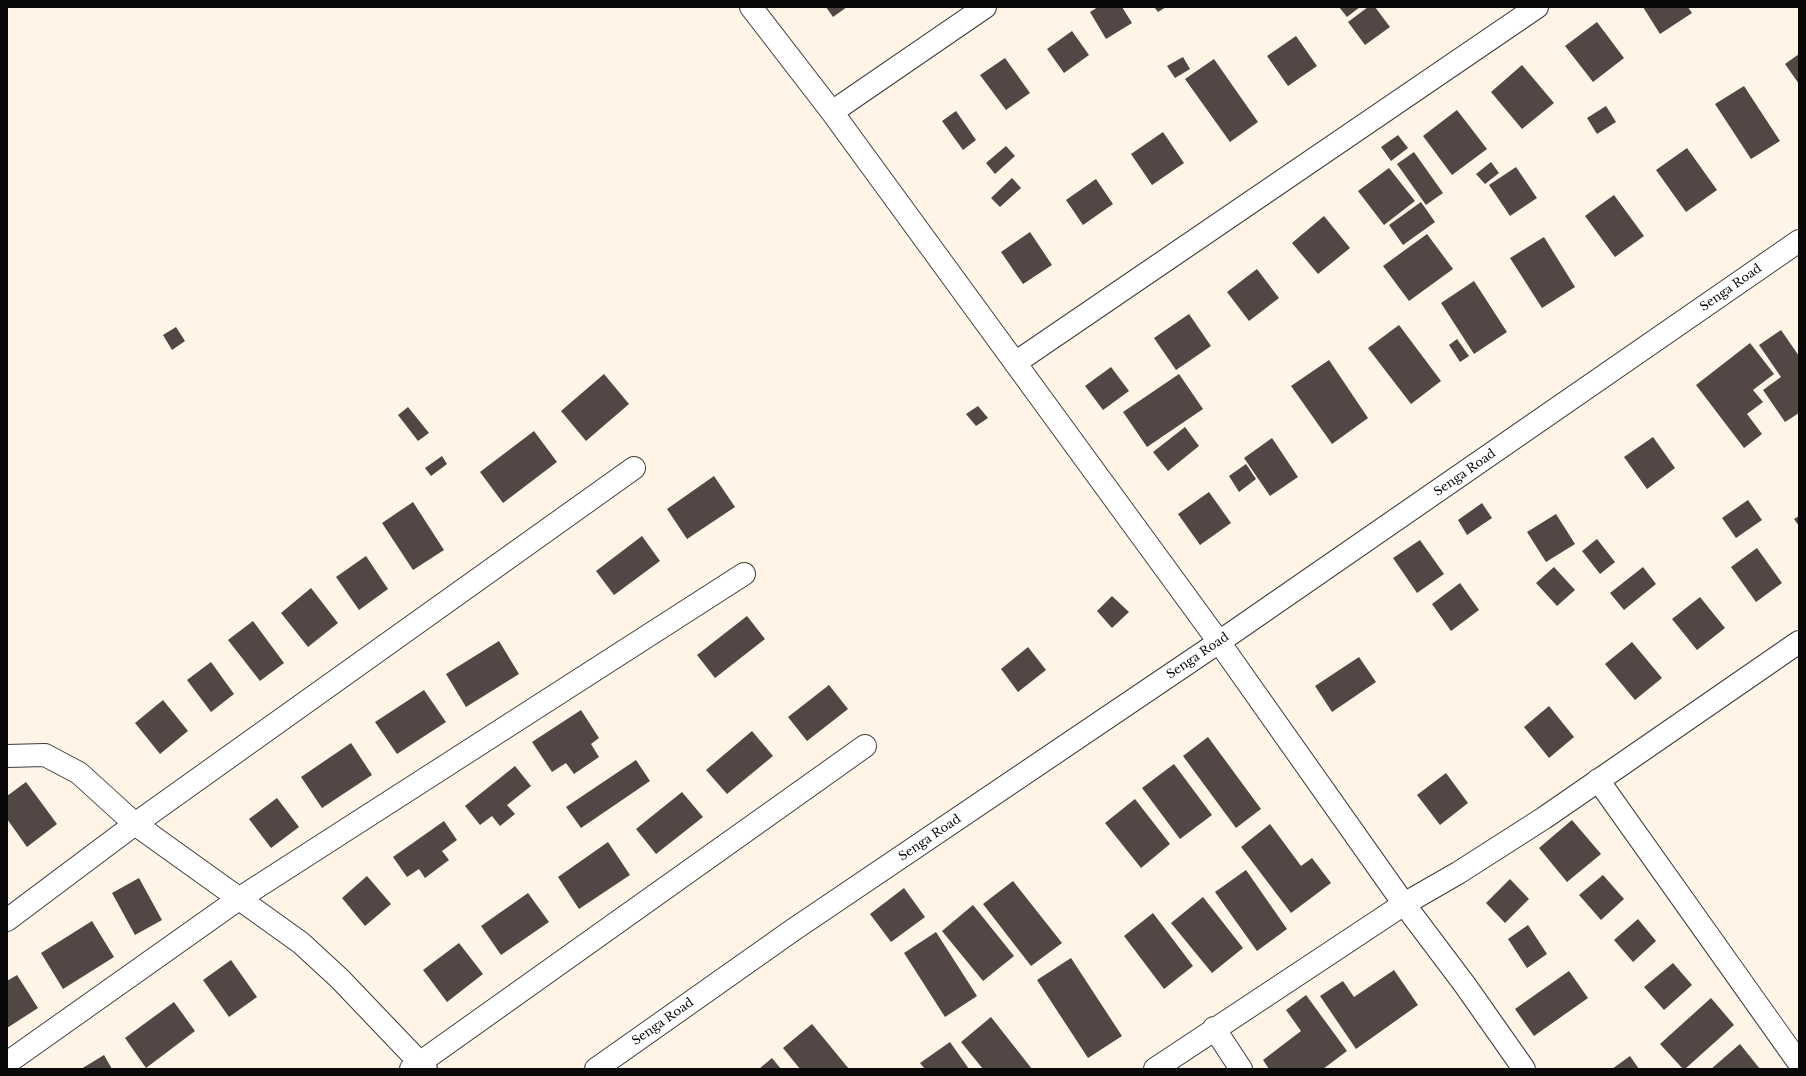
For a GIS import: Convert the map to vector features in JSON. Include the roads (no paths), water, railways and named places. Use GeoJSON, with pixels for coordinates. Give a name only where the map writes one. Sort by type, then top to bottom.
{"type":"FeatureCollection","features":[{"type":"Feature","properties":{"kind":"street"},"geometry":{"type":"LineString","coordinates":[[751,7],[832,112],[1219,642],[1404,904],[1465,985],[1524,1069]]}},
{"type":"Feature","properties":{"kind":"street"},"geometry":{"type":"LineString","coordinates":[[832,112],[985,7]]}},
{"type":"Feature","properties":{"kind":"street"},"geometry":{"type":"LineString","coordinates":[[1015,363],[1537,7]]}},
{"type":"Feature","properties":{"kind":"street","name":"Senga Road"},"geometry":{"type":"LineString","coordinates":[[596,1069],[794,930],[1219,642],[1799,241]]}},
{"type":"Feature","properties":{"kind":"street"},"geometry":{"type":"LineString","coordinates":[[7,920],[135,824],[634,468]]}},
{"type":"Feature","properties":{"kind":"street"},"geometry":{"type":"LineString","coordinates":[[7,1063],[240,898],[744,574]]}},
{"type":"Feature","properties":{"kind":"street"},"geometry":{"type":"LineString","coordinates":[[1155,1069],[1214,1028],[1404,904],[1458,873],[1544,818],[1799,642]]}},
{"type":"Feature","properties":{"kind":"street"},"geometry":{"type":"LineString","coordinates":[[7,756],[45,755],[79,773],[135,824],[301,943],[340,978],[419,1067],[865,746]]}},
{"type":"Feature","properties":{"kind":"street"},"geometry":{"type":"LineString","coordinates":[[1598,780],[1799,1063]]}},
{"type":"Feature","properties":{"kind":"street"},"geometry":{"type":"LineString","coordinates":[[1214,1028],[1241,1069]]}}]}
